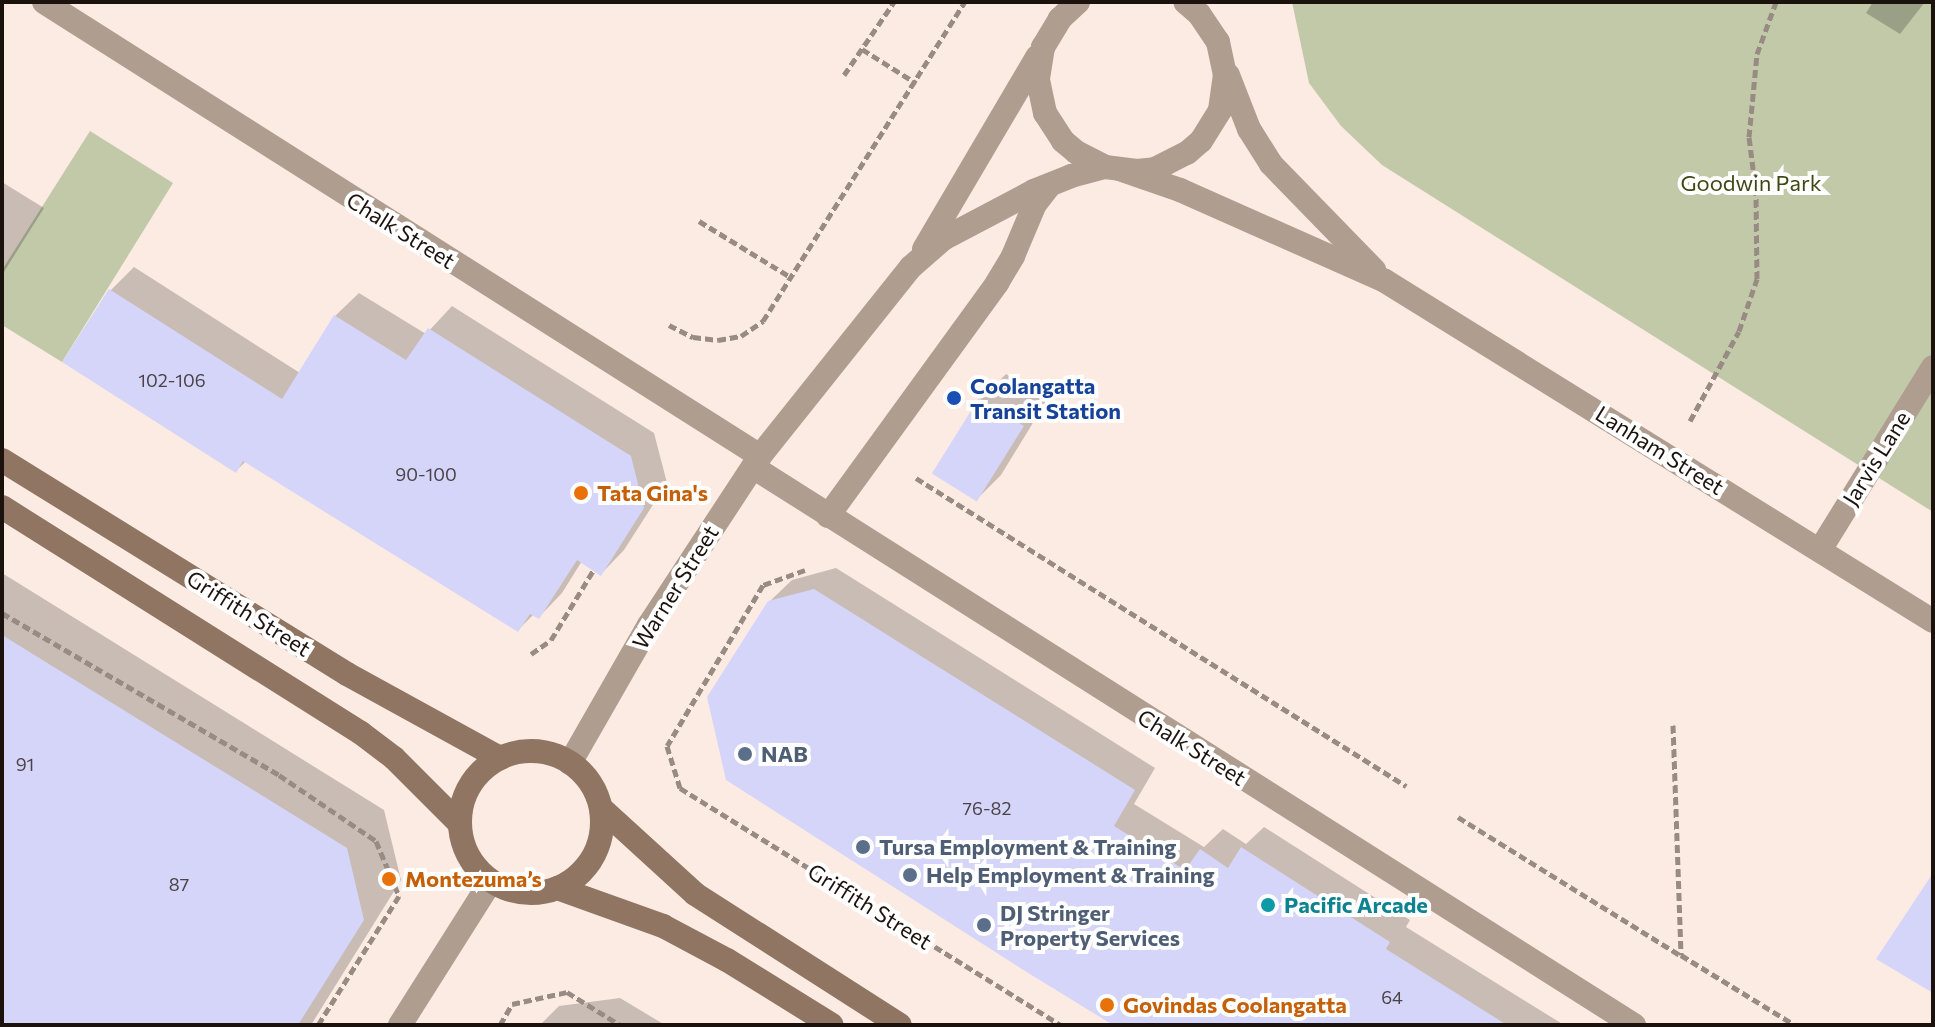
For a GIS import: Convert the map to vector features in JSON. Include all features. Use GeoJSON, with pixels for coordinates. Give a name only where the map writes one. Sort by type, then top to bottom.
{"type":"FeatureCollection","features":[{"type":"Feature","properties":{"kind":"main road","name":"Griffith Street"},"geometry":{"type":"LineString","coordinates":[[2,460],[347,674],[500,758]]}},
{"type":"Feature","properties":{"kind":"main road","name":"Griffith Street"},"geometry":{"type":"LineString","coordinates":[[2,507],[361,733],[394,758],[460,824]]}},
{"type":"Feature","properties":{"kind":"main road"},"geometry":{"type":"LineString","coordinates":[[602,809],[602,834],[593,856],[578,876],[557,888],[534,893],[512,890],[491,881],[474,865],[464,845],[460,824],[462,803],[470,785],[500,758],[524,751],[548,753],[570,763],[585,775],[602,809],[695,894],[900,1025]]}},
{"type":"Feature","properties":{"kind":"main road"},"geometry":{"type":"LineString","coordinates":[[557,888],[663,926],[727,960],[832,1025]]}},
{"type":"Feature","properties":{"kind":"street","name":"Chalk Street"},"geometry":{"type":"LineString","coordinates":[[44,2],[756,462],[828,516],[1634,1025]]}},
{"type":"Feature","properties":{"kind":"street"},"geometry":{"type":"LineString","coordinates":[[1185,2],[1199,14],[1220,50]]}},
{"type":"Feature","properties":{"kind":"street"},"geometry":{"type":"LineString","coordinates":[[1201,2],[1220,50]]}},
{"type":"Feature","properties":{"kind":"street","name":"Warner Street"},"geometry":{"type":"LineString","coordinates":[[570,763],[649,625],[756,462],[911,267],[994,135],[1064,14]]}},
{"type":"Feature","properties":{"kind":"street","name":"Lanham Street"},"geometry":{"type":"LineString","coordinates":[[1064,14],[1043,47],[1038,80],[1045,113],[1069,146],[1112,168],[1180,190],[1385,281],[1933,621]]}},
{"type":"Feature","properties":{"kind":"street","name":"Warner Street"},"geometry":{"type":"LineString","coordinates":[[911,267],[932,247],[957,231],[1050,185],[1112,168],[1155,169],[1172,162],[1201,141],[1222,102],[1220,50]]}},
{"type":"Feature","properties":{"kind":"street","name":"Lanham Street"},"geometry":{"type":"LineString","coordinates":[[1220,50],[1238,105],[1258,146],[1289,184],[1385,281]]}},
{"type":"Feature","properties":{"kind":"street"},"geometry":{"type":"LineString","coordinates":[[828,516],[997,283],[1013,256],[1035,204],[1050,185]]}},
{"type":"Feature","properties":{"kind":"street","name":"Jarvis Lane"},"geometry":{"type":"LineString","coordinates":[[1820,550],[1933,367]]}},
{"type":"Feature","properties":{"kind":"street"},"geometry":{"type":"LineString","coordinates":[[400,1025],[491,881]]}},
{"type":"Feature","properties":{"kind":"path"},"geometry":{"type":"LineString","coordinates":[[844,75],[894,2]]}},
{"type":"Feature","properties":{"kind":"path"},"geometry":{"type":"LineString","coordinates":[[669,325],[693,337],[718,340],[741,336],[763,321],[965,2]]}},
{"type":"Feature","properties":{"kind":"path"},"geometry":{"type":"LineString","coordinates":[[1670,456],[1739,331],[1757,279],[1756,193],[1749,137],[1757,54],[1776,2]]}},
{"type":"Feature","properties":{"kind":"path"},"geometry":{"type":"LineString","coordinates":[[862,49],[916,83]]}},
{"type":"Feature","properties":{"kind":"path"},"geometry":{"type":"LineString","coordinates":[[699,221],[792,278]]}},
{"type":"Feature","properties":{"kind":"path"},"geometry":{"type":"LineString","coordinates":[[916,478],[1406,786]]}},
{"type":"Feature","properties":{"kind":"path","name":"Griffith Street"},"geometry":{"type":"LineString","coordinates":[[805,570],[763,585],[667,746],[680,788],[1061,1025]]}},
{"type":"Feature","properties":{"kind":"path"},"geometry":{"type":"LineString","coordinates":[[531,654],[551,640],[593,571]]}},
{"type":"Feature","properties":{"kind":"path"},"geometry":{"type":"LineString","coordinates":[[2,613],[279,775],[376,841],[399,896],[318,1025]]}},
{"type":"Feature","properties":{"kind":"path"},"geometry":{"type":"LineString","coordinates":[[1673,725],[1681,955]]}},
{"type":"Feature","properties":{"kind":"path"},"geometry":{"type":"LineString","coordinates":[[1458,817],[1795,1025]]}},
{"type":"Feature","properties":{"kind":"path"},"geometry":{"type":"LineString","coordinates":[[500,1025],[512,1004],[567,992],[620,1025]]}},
{"type":"Feature","properties":{"kind":"green space","name":"Goodwin Park"},"geometry":{"type":"Polygon","coordinates":[[[1292,2],[1933,2],[1933,512],[1382,165],[1341,126],[1309,83],[1292,2]]]}},
{"type":"Feature","properties":{"kind":"green space"},"geometry":{"type":"Polygon","coordinates":[[[90,131],[173,183],[62,362],[2,325],[2,270],[90,131]]]}},
{"type":"Feature","properties":{"kind":"building"},"geometry":{"type":"Polygon","coordinates":[[[109,289],[282,399],[334,315],[406,360],[428,328],[631,456],[644,508],[601,576],[577,560],[539,619],[530,614],[518,632],[243,461],[236,473],[62,362],[109,289]]]}},
{"type":"Feature","properties":{"kind":"building"},"geometry":{"type":"Polygon","coordinates":[[[979,398],[1024,426],[977,502],[932,473],[979,398]]]}},
{"type":"Feature","properties":{"kind":"building"},"geometry":{"type":"Polygon","coordinates":[[[814,589],[1135,790],[1114,826],[1185,870],[1200,849],[1228,868],[1241,847],[1390,942],[1386,949],[1507,1025],[1113,1025],[1025,971],[726,780],[707,697],[768,601],[814,589]]]}},
{"type":"Feature","properties":{"kind":"building"},"geometry":{"type":"Polygon","coordinates":[[[2,635],[347,848],[364,920],[298,1025],[2,1025],[2,635]]]}},
{"type":"Feature","properties":{"kind":"building"},"geometry":{"type":"Polygon","coordinates":[[[1933,873],[1933,993],[1876,959],[1933,873]]]}},
{"type":"Feature","properties":{"kind":"place","name":"Coolangatta Transit Station"},"geometry":{"type":"Point","coordinates":[954,398]}},
{"type":"Feature","properties":{"kind":"place","name":"Tata Gina's"},"geometry":{"type":"Point","coordinates":[581,493]}},
{"type":"Feature","properties":{"kind":"place","name":"NAB"},"geometry":{"type":"Point","coordinates":[745,754]}},
{"type":"Feature","properties":{"kind":"place","name":"Tursa Employment & Training"},"geometry":{"type":"Point","coordinates":[863,847]}},
{"type":"Feature","properties":{"kind":"place","name":"Help Employment & Training"},"geometry":{"type":"Point","coordinates":[910,875]}},
{"type":"Feature","properties":{"kind":"place","name":"Montezuma’s"},"geometry":{"type":"Point","coordinates":[389,879]}},
{"type":"Feature","properties":{"kind":"place","name":"Pacific Arcade"},"geometry":{"type":"Point","coordinates":[1268,905]}},
{"type":"Feature","properties":{"kind":"place","name":"DJ Stringer Property Services"},"geometry":{"type":"Point","coordinates":[984,925]}},
{"type":"Feature","properties":{"kind":"place","name":"Govindas Coolangatta"},"geometry":{"type":"Point","coordinates":[1107,1005]}}]}
